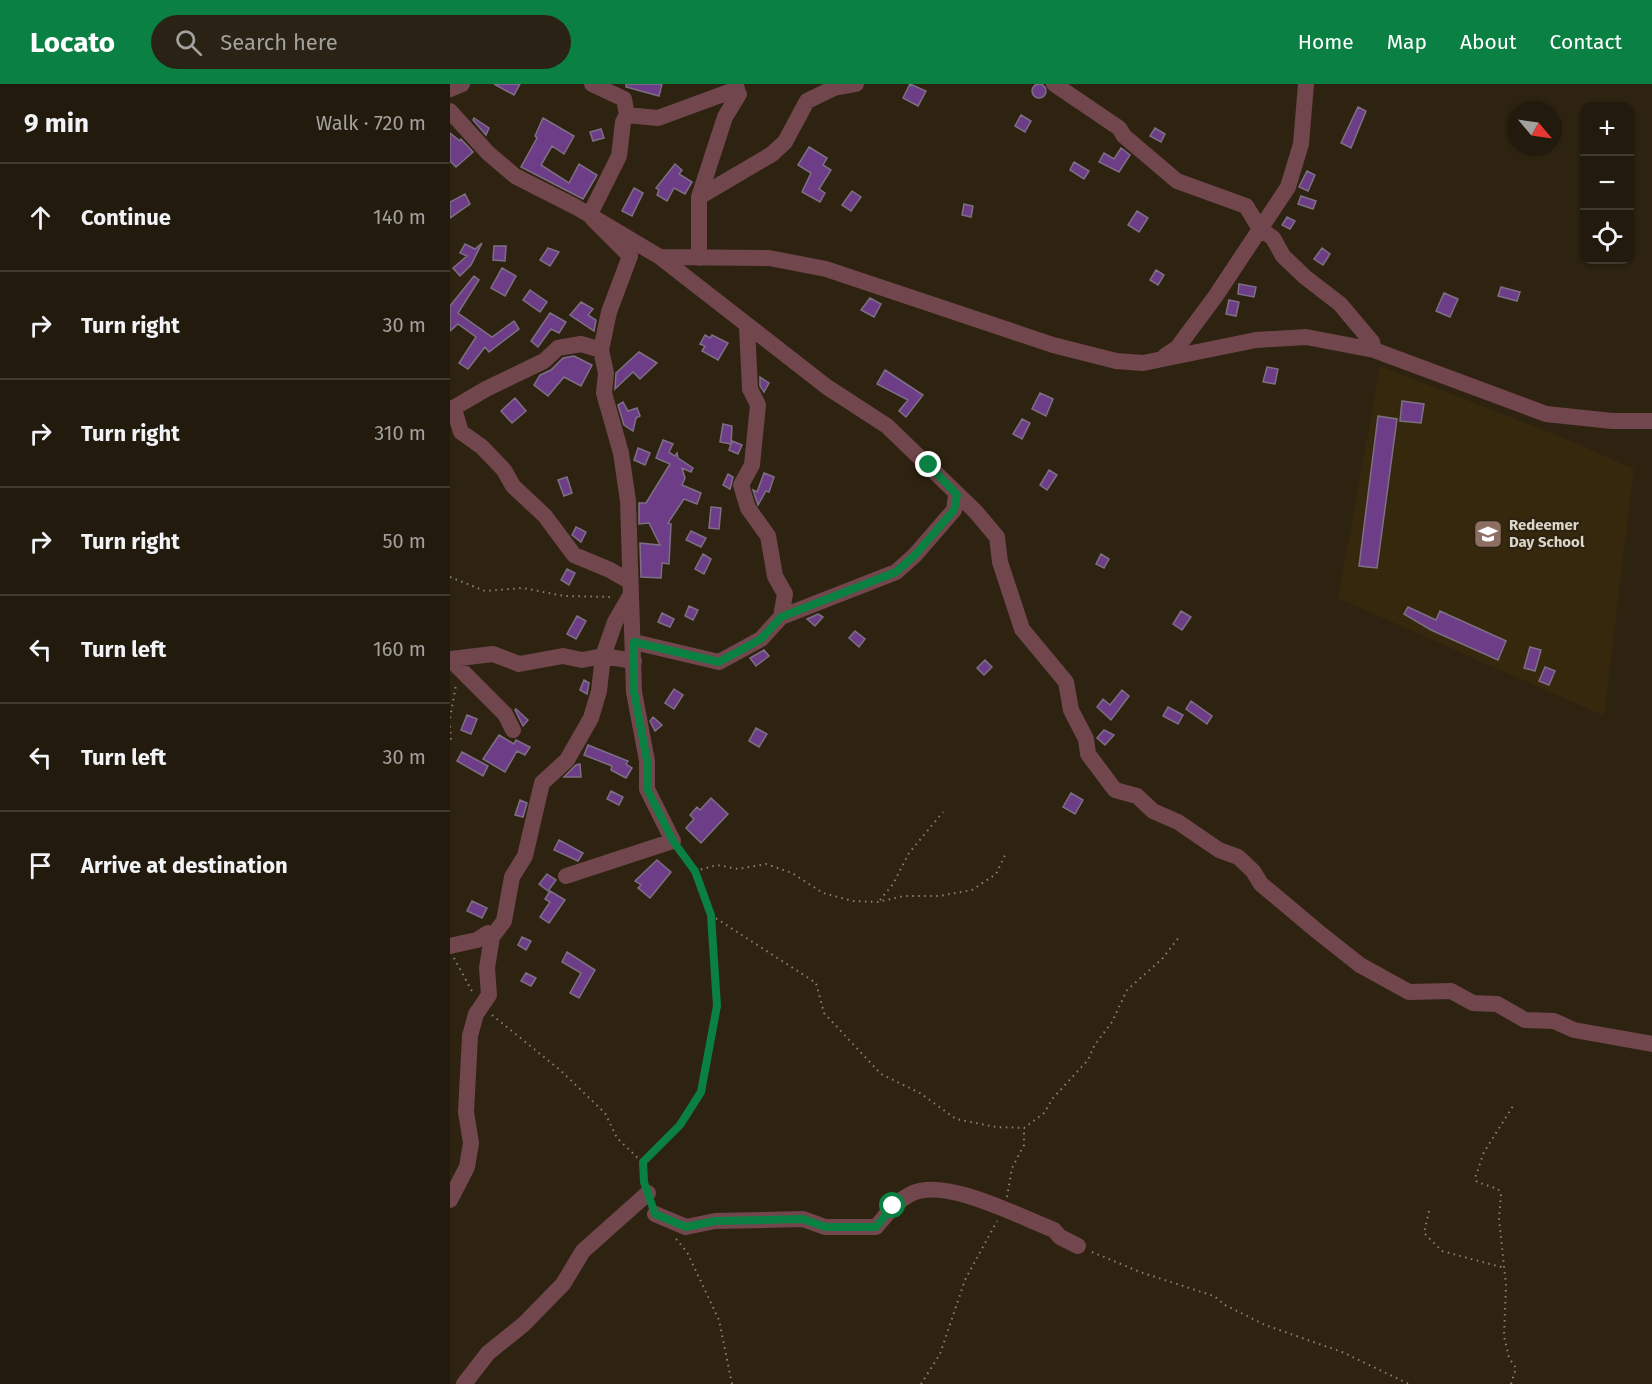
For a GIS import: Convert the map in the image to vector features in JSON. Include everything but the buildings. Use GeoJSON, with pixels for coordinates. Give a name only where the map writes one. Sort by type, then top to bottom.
{"type":"FeatureCollection","features":[{"type":"Feature","properties":{"kind":"street"},"geometry":{"type":"LineString","coordinates":[[450,89],[462,84]]}},
{"type":"Feature","properties":{"kind":"street"},"geometry":{"type":"LineString","coordinates":[[591,218],[592,210],[619,156],[623,122],[627,115],[624,99],[592,84]]}},
{"type":"Feature","properties":{"kind":"street"},"geometry":{"type":"LineString","coordinates":[[699,197],[772,154],[785,142],[807,101],[834,88],[856,84]]}},
{"type":"Feature","properties":{"kind":"street"},"geometry":{"type":"LineString","coordinates":[[1054,84],[1119,128],[1124,136],[1177,181],[1246,206],[1260,229],[1273,238],[1283,256],[1305,277],[1340,304],[1371,342],[1374,350]]}},
{"type":"Feature","properties":{"kind":"street"},"geometry":{"type":"LineString","coordinates":[[1162,358],[1177,348],[1288,187],[1301,144],[1306,84]]}},
{"type":"Feature","properties":{"kind":"street"},"geometry":{"type":"LineString","coordinates":[[627,115],[658,118],[738,92],[725,117],[699,197],[699,258]]}},
{"type":"Feature","properties":{"kind":"street"},"geometry":{"type":"LineString","coordinates":[[450,111],[488,153],[515,176],[576,207],[660,257],[827,387],[886,426],[975,511],[997,537],[1000,562],[1023,629],[1066,682],[1071,710],[1086,739],[1088,754],[1115,790],[1137,796],[1153,811],[1178,822],[1219,850],[1238,856],[1253,871],[1261,884],[1317,931],[1360,965],[1409,992],[1451,991],[1473,1003],[1497,1004],[1526,1020],[1554,1022],[1574,1030],[1652,1044]]}},
{"type":"Feature","properties":{"kind":"street"},"geometry":{"type":"LineString","coordinates":[[566,876],[673,841],[647,789],[647,761],[634,692],[628,501],[621,453],[604,393],[606,373],[601,350],[609,312],[630,256],[591,218]]}},
{"type":"Feature","properties":{"kind":"street"},"geometry":{"type":"LineString","coordinates":[[660,257],[769,258],[826,269],[1053,345],[1116,362],[1143,363],[1256,340],[1306,337],[1374,350],[1546,414],[1612,421],[1652,421]]}},
{"type":"Feature","properties":{"kind":"street"},"geometry":{"type":"LineString","coordinates":[[747,326],[750,389],[758,405],[752,465],[741,485],[748,508],[768,536],[775,576],[785,594],[781,617]]}},
{"type":"Feature","properties":{"kind":"street"},"geometry":{"type":"LineString","coordinates":[[601,350],[581,344],[558,348],[544,361],[486,389],[452,409],[461,432],[482,447],[504,470],[513,486],[545,516],[574,555],[610,570],[630,589]]}},
{"type":"Feature","properties":{"kind":"street"},"geometry":{"type":"LineString","coordinates":[[634,642],[719,662],[761,639],[781,617],[896,572],[915,555],[954,510],[957,495]]}},
{"type":"Feature","properties":{"kind":"street"},"geometry":{"type":"LineString","coordinates":[[450,1200],[467,1167],[471,1143],[467,1129],[466,1075],[472,1023],[489,995],[487,968],[492,937],[504,921],[512,877],[525,856],[542,783],[567,760],[591,718],[603,656],[630,589]]}},
{"type":"Feature","properties":{"kind":"street"},"geometry":{"type":"LineString","coordinates":[[452,660],[493,654],[519,664],[563,656],[582,660],[603,656],[634,661]]}},
{"type":"Feature","properties":{"kind":"street"},"geometry":{"type":"LineString","coordinates":[[452,660],[505,714],[513,730]]}},
{"type":"Feature","properties":{"kind":"street"},"geometry":{"type":"LineString","coordinates":[[450,948],[477,940],[488,933]]}},
{"type":"Feature","properties":{"kind":"street"},"geometry":{"type":"LineString","coordinates":[[655,1214],[686,1227],[715,1221],[803,1219],[825,1227],[876,1227],[893,1206],[915,1192],[942,1189],[963,1193],[1054,1230],[1060,1237],[1078,1246]]}},
{"type":"Feature","properties":{"kind":"street"},"geometry":{"type":"LineString","coordinates":[[464,1384],[488,1353],[524,1324],[562,1284],[584,1251],[648,1193]]}},
{"type":"Feature","properties":{"kind":"path"},"geometry":{"type":"LineString","coordinates":[[450,577],[485,591],[523,588],[564,596],[630,589]]}},
{"type":"Feature","properties":{"kind":"path"},"geometry":{"type":"LineString","coordinates":[[450,718],[456,692],[452,660]]}},
{"type":"Feature","properties":{"kind":"path"},"geometry":{"type":"LineString","coordinates":[[450,726],[451,742]]}},
{"type":"Feature","properties":{"kind":"path"},"geometry":{"type":"LineString","coordinates":[[878,902],[893,884],[909,853],[943,812]]}},
{"type":"Feature","properties":{"kind":"path"},"geometry":{"type":"LineString","coordinates":[[643,1162],[680,1125],[701,1092],[717,1006],[711,915],[695,871],[673,841]]}},
{"type":"Feature","properties":{"kind":"path"},"geometry":{"type":"LineString","coordinates":[[695,871],[717,865],[738,869],[766,864],[792,873],[823,893],[854,901],[878,902],[904,896],[939,896],[972,890],[996,874],[1006,853]]}},
{"type":"Feature","properties":{"kind":"path"},"geometry":{"type":"LineString","coordinates":[[711,915],[816,983],[824,1013],[881,1074],[920,1093],[956,1119],[996,1127],[1024,1128],[1044,1113],[1053,1098],[1088,1060],[1094,1046],[1112,1022],[1128,990],[1162,959],[1179,937]]}},
{"type":"Feature","properties":{"kind":"path"},"geometry":{"type":"LineString","coordinates":[[450,948],[463,978],[481,1005],[560,1070],[605,1113],[617,1138],[643,1162],[644,1182],[648,1193]]}},
{"type":"Feature","properties":{"kind":"path"},"geometry":{"type":"LineString","coordinates":[[1503,1273],[1499,1219],[1502,1194],[1497,1189],[1477,1182],[1475,1178],[1484,1152],[1513,1106]]}},
{"type":"Feature","properties":{"kind":"path"},"geometry":{"type":"LineString","coordinates":[[921,1384],[940,1354],[965,1280],[1003,1211],[1012,1168],[1024,1145],[1024,1128]]}},
{"type":"Feature","properties":{"kind":"path"},"geometry":{"type":"LineString","coordinates":[[1429,1211],[1424,1233],[1442,1251],[1501,1267],[1506,1285],[1504,1336],[1509,1358],[1516,1368],[1511,1384]]}},
{"type":"Feature","properties":{"kind":"path"},"geometry":{"type":"LineString","coordinates":[[674,1237],[687,1252],[719,1320],[731,1383]]}},
{"type":"Feature","properties":{"kind":"path"},"geometry":{"type":"LineString","coordinates":[[1078,1246],[1140,1272],[1214,1296],[1225,1305],[1265,1325],[1342,1352],[1409,1384]]}},
{"type":"Feature","properties":{"kind":"shaded area","name":"Redeemer Day School"},"geometry":{"type":"Polygon","coordinates":[[[1380,366],[1569,440],[1634,469],[1604,716],[1338,598],[1380,366]]]}},
{"type":"Feature","properties":{"kind":"place","name":"Redeemer Day School"},"geometry":{"type":"Point","coordinates":[1488,534]}},
{"type":"Feature","properties":{"kind":"route"},"geometry":{"type":"LineString","coordinates":[[893,1206],[876,1227],[856,1228],[825,1227],[803,1219],[715,1221],[686,1227],[655,1214],[644,1182],[643,1162],[680,1125],[701,1092],[717,1006],[711,915],[695,871],[673,841],[647,789],[647,761],[634,692],[634,642],[719,662],[761,639],[781,617],[832,599],[860,585],[883,580],[915,555],[954,510],[957,495],[929,465]]}}]}
